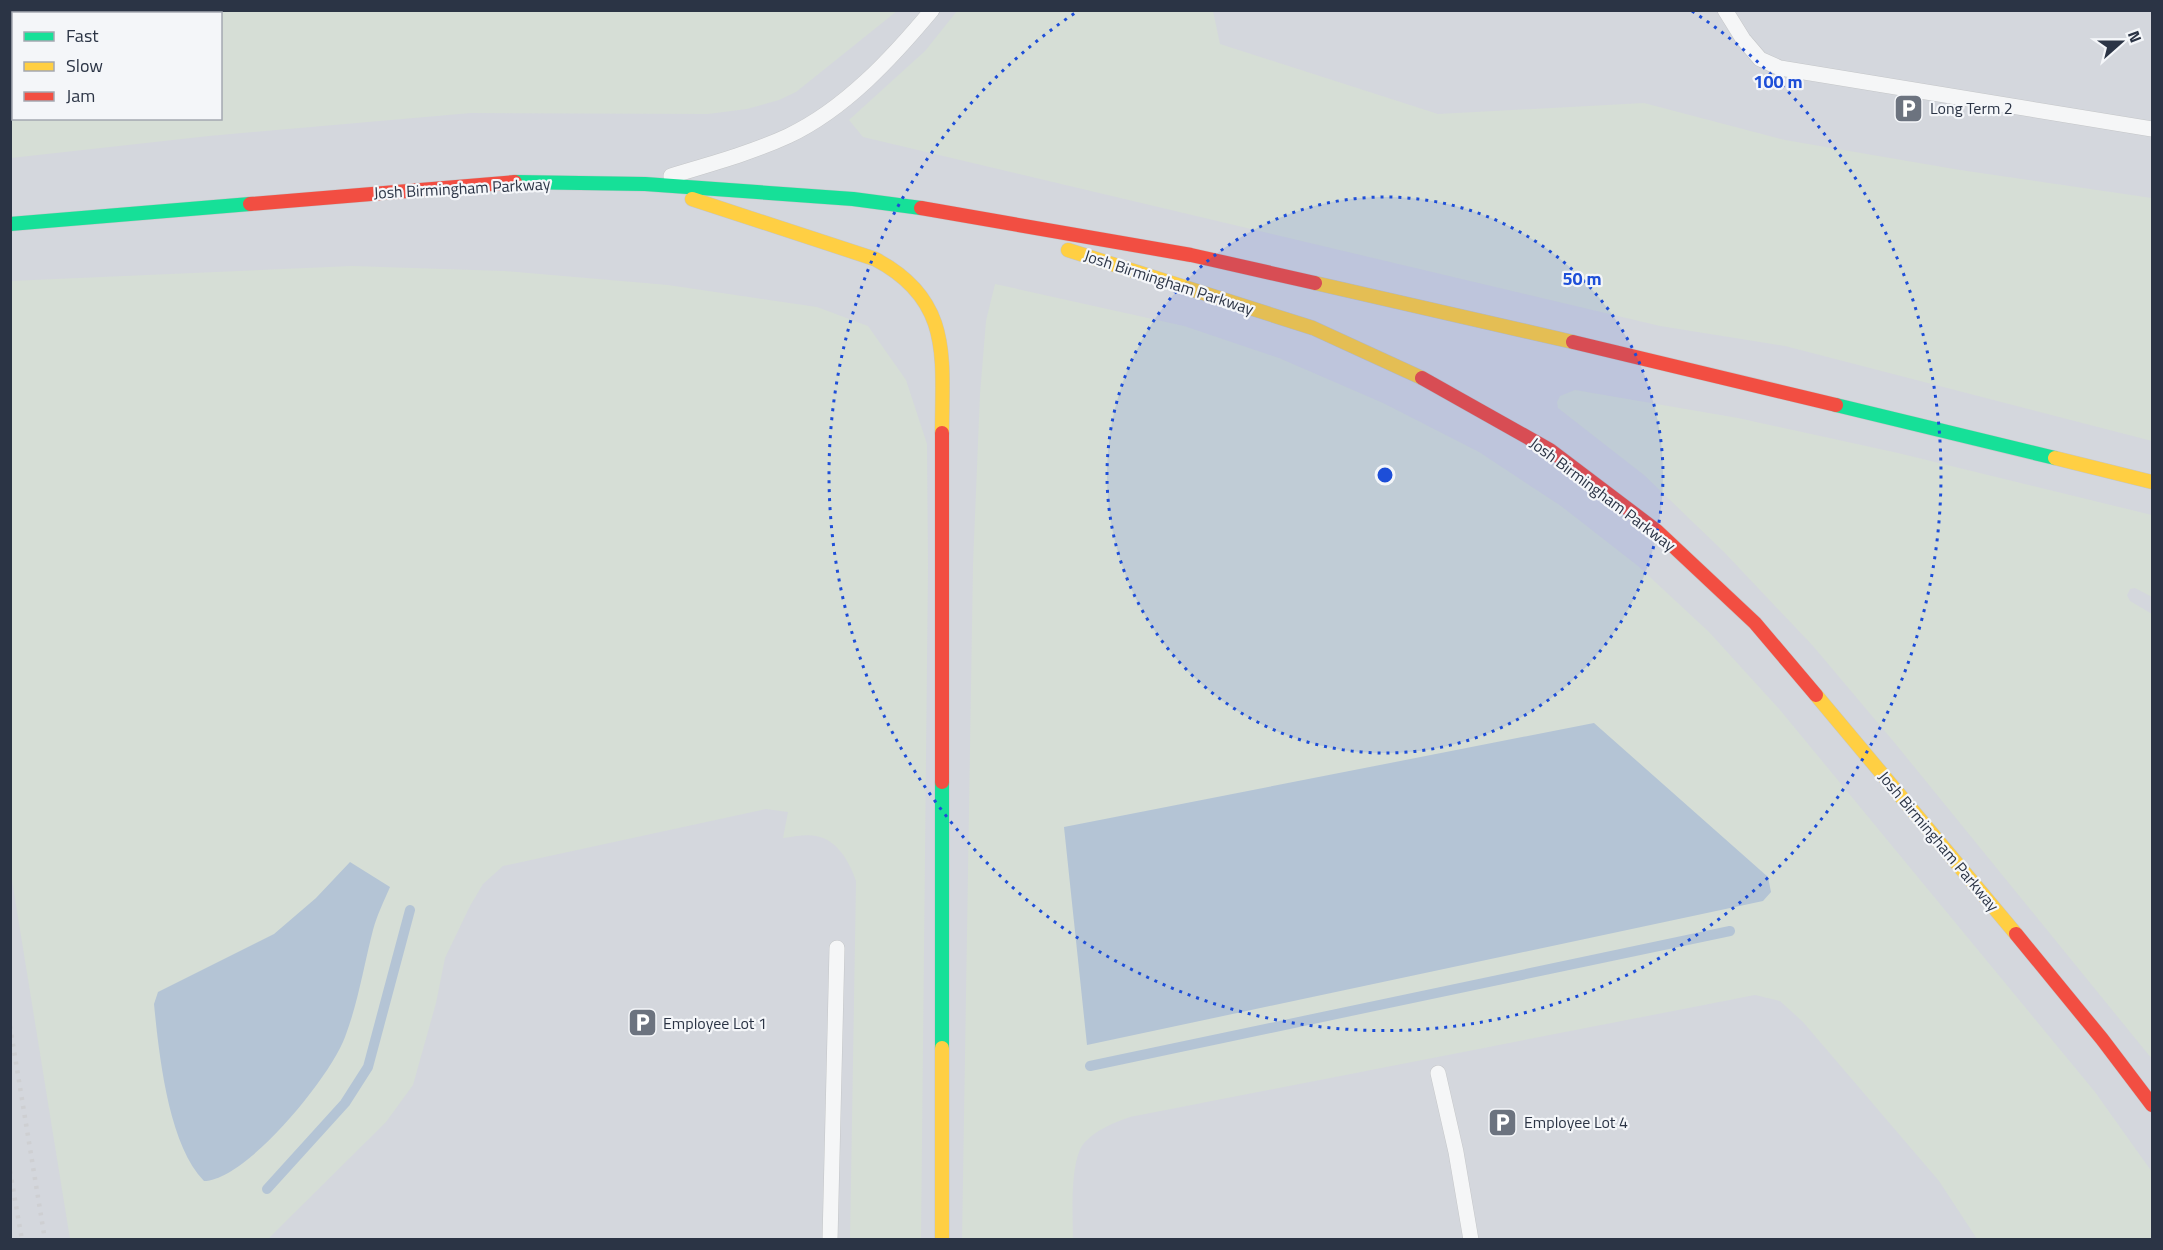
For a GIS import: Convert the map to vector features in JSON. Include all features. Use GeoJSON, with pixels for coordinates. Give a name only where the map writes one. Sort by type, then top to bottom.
{"type":"FeatureCollection","features":[{"type":"Feature","properties":{"kind":"main road","name":"Josh Birmingham Parkway"},"geometry":{"type":"LineString","coordinates":[[13,224],[517,182],[645,184],[853,199],[949,212],[1191,255],[1532,332],[2152,482]]}},
{"type":"Feature","properties":{"kind":"main road"},"geometry":{"type":"LineString","coordinates":[[645,184],[875,259],[896,268],[926,300],[936,326],[942,348],[943,382],[942,1239]]}},
{"type":"Feature","properties":{"kind":"main road","name":"Josh Birmingham Parkway"},"geometry":{"type":"LineString","coordinates":[[949,212],[1313,328],[1435,384],[1550,450],[1657,531],[1755,623],[1945,847],[2102,1038],[2152,1105]]}},
{"type":"Feature","properties":{"kind":"lane"},"geometry":{"type":"LineString","coordinates":[[645,184],[763,146],[789,135],[825,114],[852,93],[906,42],[932,10]]}},
{"type":"Feature","properties":{"kind":"lane"},"geometry":{"type":"LineString","coordinates":[[1725,10],[1743,39],[1760,59],[1780,68],[2152,129]]}},
{"type":"Feature","properties":{"kind":"lane"},"geometry":{"type":"LineString","coordinates":[[830,1239],[837,948]]}},
{"type":"Feature","properties":{"kind":"lane"},"geometry":{"type":"LineString","coordinates":[[1438,1073],[1456,1152],[1471,1239]]}},
{"type":"Feature","properties":{"kind":"shaded area"},"geometry":{"type":"Polygon","coordinates":[[[10,11],[897,11],[796,92],[779,100],[747,109],[708,114],[471,113],[209,136],[11,158],[10,11]]]}},
{"type":"Feature","properties":{"kind":"shaded area"},"geometry":{"type":"Polygon","coordinates":[[[11,11],[2152,11],[2152,1239],[11,1239],[11,11]]]}},
{"type":"Feature","properties":{"kind":"shaded area"},"geometry":{"type":"Polygon","coordinates":[[[957,11],[1213,11],[1220,44],[1438,114],[1644,103],[1785,140],[1960,170],[2152,198],[2152,441],[1785,346],[1660,326],[863,137],[849,120],[925,51],[957,11]]]}},
{"type":"Feature","properties":{"kind":"shaded area"},"geometry":{"type":"Polygon","coordinates":[[[352,266],[504,271],[668,285],[817,307],[868,326],[906,380],[927,444],[928,567],[921,1239],[850,1239],[856,881],[847,860],[831,842],[812,835],[783,838],[788,812],[766,809],[503,866],[483,884],[445,958],[436,1003],[413,1085],[386,1122],[268,1239],[70,1239],[11,874],[10,281],[352,266]]]}},
{"type":"Feature","properties":{"kind":"shaded area"},"geometry":{"type":"Polygon","coordinates":[[[995,284],[1184,326],[1279,358],[1383,403],[1479,452],[1561,506],[1638,566],[1709,632],[1780,710],[2095,1092],[2152,1172],[2152,1239],[1977,1239],[1939,1181],[1803,1022],[1780,1001],[1755,995],[1130,1117],[1095,1133],[1080,1150],[1074,1174],[1073,1239],[962,1240],[973,564],[980,394],[986,321],[995,284]]]}},
{"type":"Feature","properties":{"kind":"shaded area"},"geometry":{"type":"Polygon","coordinates":[[[1575,390],[1738,418],[1898,453],[2152,515],[2152,597],[2135,588],[2130,589],[2127,595],[2130,601],[2152,614],[2152,1059],[1813,646],[1724,552],[1644,475],[1558,408],[1557,402],[1560,396],[1575,390]]]}},
{"type":"Feature","properties":{"kind":"water"},"geometry":{"type":"Polygon","coordinates":[[[1594,723],[1768,877],[1771,892],[1763,901],[1087,1045],[1064,827],[1594,723]]]}},
{"type":"Feature","properties":{"kind":"water"},"geometry":{"type":"Polygon","coordinates":[[[350,862],[390,887],[375,924],[345,1037],[337,1054],[306,1099],[264,1145],[242,1164],[222,1176],[204,1181],[192,1165],[182,1145],[167,1097],[154,1004],[158,992],[274,934],[316,898],[350,862]]]}},
{"type":"Feature","properties":{"kind":"waterway"},"geometry":{"type":"LineString","coordinates":[[267,1189],[345,1103],[368,1067],[410,910]]}},
{"type":"Feature","properties":{"kind":"waterway"},"geometry":{"type":"LineString","coordinates":[[1090,1066],[1730,931]]}},
{"type":"Feature","properties":{"kind":"railway"},"geometry":{"type":"LineString","coordinates":[[10,1026],[45,1240]]}},
{"type":"Feature","properties":{"kind":"railway"},"geometry":{"type":"LineString","coordinates":[[10,1171],[22,1240]]}},
{"type":"Feature","properties":{"kind":"traffic: fast"},"geometry":{"type":"LineString","coordinates":[[515,182],[645,184],[853,199],[921,208]]}},
{"type":"Feature","properties":{"kind":"traffic: fast"},"geometry":{"type":"LineString","coordinates":[[10,224],[250,204]]}},
{"type":"Feature","properties":{"kind":"traffic: fast"},"geometry":{"type":"LineString","coordinates":[[1836,405],[2055,458]]}},
{"type":"Feature","properties":{"kind":"traffic: fast"},"geometry":{"type":"LineString","coordinates":[[942,782],[942,1048]]}},
{"type":"Feature","properties":{"kind":"traffic: slow"},"geometry":{"type":"LineString","coordinates":[[692,199],[875,259],[900,275],[918,293],[930,312],[938,333],[942,380],[942,433]]}},
{"type":"Feature","properties":{"kind":"traffic: slow"},"geometry":{"type":"LineString","coordinates":[[1068,250],[1313,328],[1422,378]]}},
{"type":"Feature","properties":{"kind":"traffic: slow"},"geometry":{"type":"LineString","coordinates":[[1315,283],[1573,342]]}},
{"type":"Feature","properties":{"kind":"traffic: slow"},"geometry":{"type":"LineString","coordinates":[[2055,458],[2152,482]]}},
{"type":"Feature","properties":{"kind":"traffic: slow"},"geometry":{"type":"LineString","coordinates":[[1816,695],[2016,934]]}},
{"type":"Feature","properties":{"kind":"traffic: slow"},"geometry":{"type":"LineString","coordinates":[[942,1048],[942,1240]]}},
{"type":"Feature","properties":{"kind":"traffic: jam"},"geometry":{"type":"LineString","coordinates":[[250,204],[515,182]]}},
{"type":"Feature","properties":{"kind":"traffic: jam"},"geometry":{"type":"LineString","coordinates":[[921,208],[1191,255],[1315,283]]}},
{"type":"Feature","properties":{"kind":"traffic: jam"},"geometry":{"type":"LineString","coordinates":[[1573,342],[1836,405]]}},
{"type":"Feature","properties":{"kind":"traffic: jam"},"geometry":{"type":"LineString","coordinates":[[1422,378],[1550,450],[1657,531],[1755,623],[1816,695]]}},
{"type":"Feature","properties":{"kind":"traffic: jam"},"geometry":{"type":"LineString","coordinates":[[942,433],[942,782]]}},
{"type":"Feature","properties":{"kind":"traffic: jam"},"geometry":{"type":"LineString","coordinates":[[2016,934],[2102,1039],[2152,1105]]}},
{"type":"Feature","properties":{"kind":"place","name":"Long Term 2"},"geometry":{"type":"Point","coordinates":[1909,108]}},
{"type":"Feature","properties":{"kind":"place","name":"Employee Lot 1"},"geometry":{"type":"Point","coordinates":[642,1023]}},
{"type":"Feature","properties":{"kind":"place","name":"Employee Lot 4"},"geometry":{"type":"Point","coordinates":[1503,1122]}}]}
